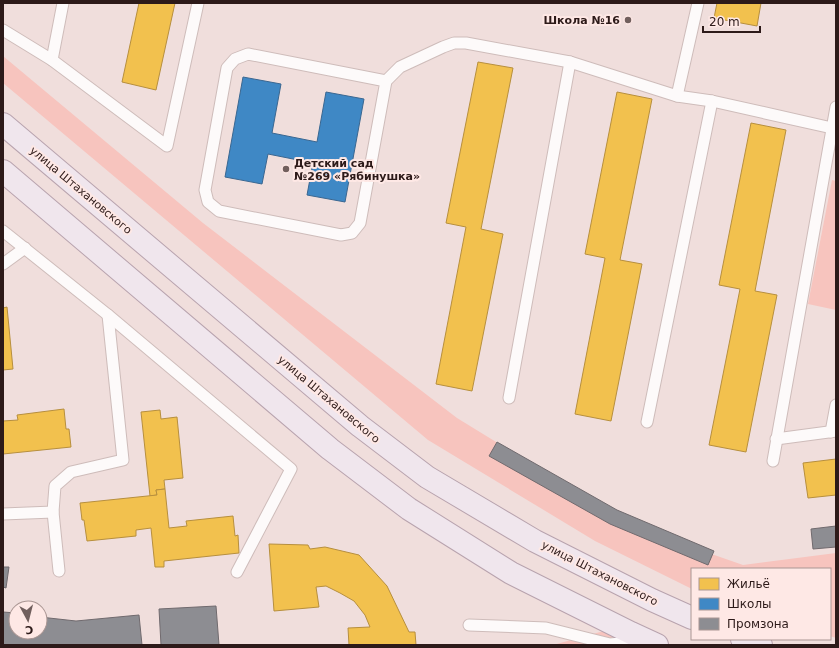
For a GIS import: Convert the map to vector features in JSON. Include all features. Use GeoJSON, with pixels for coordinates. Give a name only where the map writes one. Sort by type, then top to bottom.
{"type":"FeatureCollection","features":[{"type":"Feature","properties":{"kind":"main road","name":"улица Штахановского"},"geometry":{"type":"LineString","coordinates":[[3,124],[360,426],[427,477],[535,541],[652,600],[691,618]]}},
{"type":"Feature","properties":{"kind":"main road"},"geometry":{"type":"LineString","coordinates":[[3,171],[330,449],[409,509],[511,573],[652,643]]}},
{"type":"Feature","properties":{"kind":"main road"},"geometry":{"type":"LineString","coordinates":[[745,640],[761,645]]}},
{"type":"Feature","properties":{"kind":"lane"},"geometry":{"type":"LineString","coordinates":[[52,60],[63,3]]}},
{"type":"Feature","properties":{"kind":"lane"},"geometry":{"type":"LineString","coordinates":[[3,30],[52,60],[167,146],[198,3]]}},
{"type":"Feature","properties":{"kind":"lane"},"geometry":{"type":"LineString","coordinates":[[677,96],[698,3]]}},
{"type":"Feature","properties":{"kind":"lane"},"geometry":{"type":"LineString","coordinates":[[386,81],[248,54],[235,58],[227,68],[205,190],[208,202],[219,211],[341,235],[352,233],[360,223],[386,81],[400,67],[454,43],[466,43],[570,62],[677,96],[712,101],[832,128]]}},
{"type":"Feature","properties":{"kind":"lane"},"geometry":{"type":"LineString","coordinates":[[509,398],[570,62]]}},
{"type":"Feature","properties":{"kind":"lane"},"geometry":{"type":"LineString","coordinates":[[647,422],[712,101]]}},
{"type":"Feature","properties":{"kind":"lane"},"geometry":{"type":"LineString","coordinates":[[773,461],[836,107]]}},
{"type":"Feature","properties":{"kind":"lane"},"geometry":{"type":"LineString","coordinates":[[3,230],[108,315],[291,469],[237,572]]}},
{"type":"Feature","properties":{"kind":"lane"},"geometry":{"type":"LineString","coordinates":[[3,264],[25,248]]}},
{"type":"Feature","properties":{"kind":"lane"},"geometry":{"type":"LineString","coordinates":[[59,571],[53,512],[55,486],[71,472],[123,460],[108,315]]}},
{"type":"Feature","properties":{"kind":"lane"},"geometry":{"type":"LineString","coordinates":[[776,439],[833,432],[836,406]]}},
{"type":"Feature","properties":{"kind":"lane"},"geometry":{"type":"LineString","coordinates":[[3,514],[53,512]]}},
{"type":"Feature","properties":{"kind":"lane"},"geometry":{"type":"LineString","coordinates":[[470,625],[546,628],[610,644],[652,643]]}},
{"type":"Feature","properties":{"kind":"shaded area"},"geometry":{"type":"Polygon","coordinates":[[[3,56],[203,223],[457,418],[637,528],[743,565],[836,553],[836,638],[831,636],[831,568],[691,568],[691,589],[595,541],[428,440],[3,83],[3,56]]]}},
{"type":"Feature","properties":{"kind":"shaded area"},"geometry":{"type":"Polygon","coordinates":[[[832,180],[836,181],[836,310],[808,304],[832,180]]]}},
{"type":"Feature","properties":{"kind":"shaded area"},"geometry":{"type":"Polygon","coordinates":[[[611,629],[616,645],[553,645],[611,629]]]}},
{"type":"Feature","properties":{"kind":"building: Жильё"},"geometry":{"type":"Polygon","coordinates":[[[139,3],[175,3],[156,90],[122,82],[139,3]]]}},
{"type":"Feature","properties":{"kind":"building: Жильё"},"geometry":{"type":"Polygon","coordinates":[[[717,3],[761,3],[757,26],[714,18],[717,3]]]}},
{"type":"Feature","properties":{"kind":"building: Жильё"},"geometry":{"type":"Polygon","coordinates":[[[478,62],[513,68],[481,229],[503,234],[472,391],[436,384],[466,227],[446,223],[478,62]]]}},
{"type":"Feature","properties":{"kind":"building: Жильё"},"geometry":{"type":"Polygon","coordinates":[[[617,92],[652,99],[620,260],[642,264],[611,421],[575,414],[605,258],[585,254],[617,92]]]}},
{"type":"Feature","properties":{"kind":"building: Жильё"},"geometry":{"type":"Polygon","coordinates":[[[751,123],[786,130],[755,291],[777,295],[746,452],[709,445],[740,289],[719,285],[751,123]]]}},
{"type":"Feature","properties":{"kind":"building: Жильё"},"geometry":{"type":"Polygon","coordinates":[[[7,307],[13,369],[3,370],[3,308],[7,307]]]}},
{"type":"Feature","properties":{"kind":"building: Жильё"},"geometry":{"type":"Polygon","coordinates":[[[64,409],[66,429],[69,429],[71,447],[3,454],[3,421],[18,420],[17,415],[64,409]]]}},
{"type":"Feature","properties":{"kind":"building: Жильё"},"geometry":{"type":"Polygon","coordinates":[[[160,410],[161,419],[177,417],[183,478],[164,480],[165,489],[156,490],[157,495],[150,496],[141,412],[160,410]]]}},
{"type":"Feature","properties":{"kind":"building: Жильё"},"geometry":{"type":"Polygon","coordinates":[[[836,459],[836,495],[808,498],[803,463],[836,459]]]}},
{"type":"Feature","properties":{"kind":"building: Жильё"},"geometry":{"type":"Polygon","coordinates":[[[165,489],[169,528],[187,526],[186,521],[233,516],[235,536],[238,535],[239,553],[164,561],[164,567],[155,567],[151,528],[136,530],[136,536],[87,541],[80,503],[157,495],[156,490],[165,489]]]}},
{"type":"Feature","properties":{"kind":"building: Жильё"},"geometry":{"type":"Polygon","coordinates":[[[269,544],[308,545],[310,549],[325,547],[359,555],[387,586],[409,632],[415,632],[416,645],[349,645],[348,628],[370,627],[365,615],[354,601],[326,586],[316,587],[319,607],[274,611],[269,544]]]}},
{"type":"Feature","properties":{"kind":"building: Школы"},"geometry":{"type":"Polygon","coordinates":[[[243,77],[281,84],[272,133],[317,142],[326,92],[364,99],[345,202],[307,195],[313,163],[268,154],[262,184],[225,177],[243,77]]]}},
{"type":"Feature","properties":{"kind":"building: Промзона"},"geometry":{"type":"Polygon","coordinates":[[[497,442],[617,510],[714,551],[708,565],[610,524],[489,456],[497,442]]]}},
{"type":"Feature","properties":{"kind":"building: Промзона"},"geometry":{"type":"Polygon","coordinates":[[[836,526],[836,547],[813,549],[811,529],[836,526]]]}},
{"type":"Feature","properties":{"kind":"building: Промзона"},"geometry":{"type":"Polygon","coordinates":[[[3,567],[9,567],[6,588],[3,587],[3,567]]]}},
{"type":"Feature","properties":{"kind":"building: Промзона"},"geometry":{"type":"Polygon","coordinates":[[[216,606],[219,645],[161,645],[159,609],[216,606]]]}},
{"type":"Feature","properties":{"kind":"building: Промзона"},"geometry":{"type":"Polygon","coordinates":[[[3,612],[8,612],[8,640],[48,640],[48,618],[76,621],[139,615],[142,645],[3,645],[3,612]]]}},
{"type":"Feature","properties":{"kind":"place","name":"Школа №16"},"geometry":{"type":"Point","coordinates":[628,20]}},
{"type":"Feature","properties":{"kind":"place","name":"Детский сад №269 «Рябинушка»"},"geometry":{"type":"Point","coordinates":[286,169]}}]}
